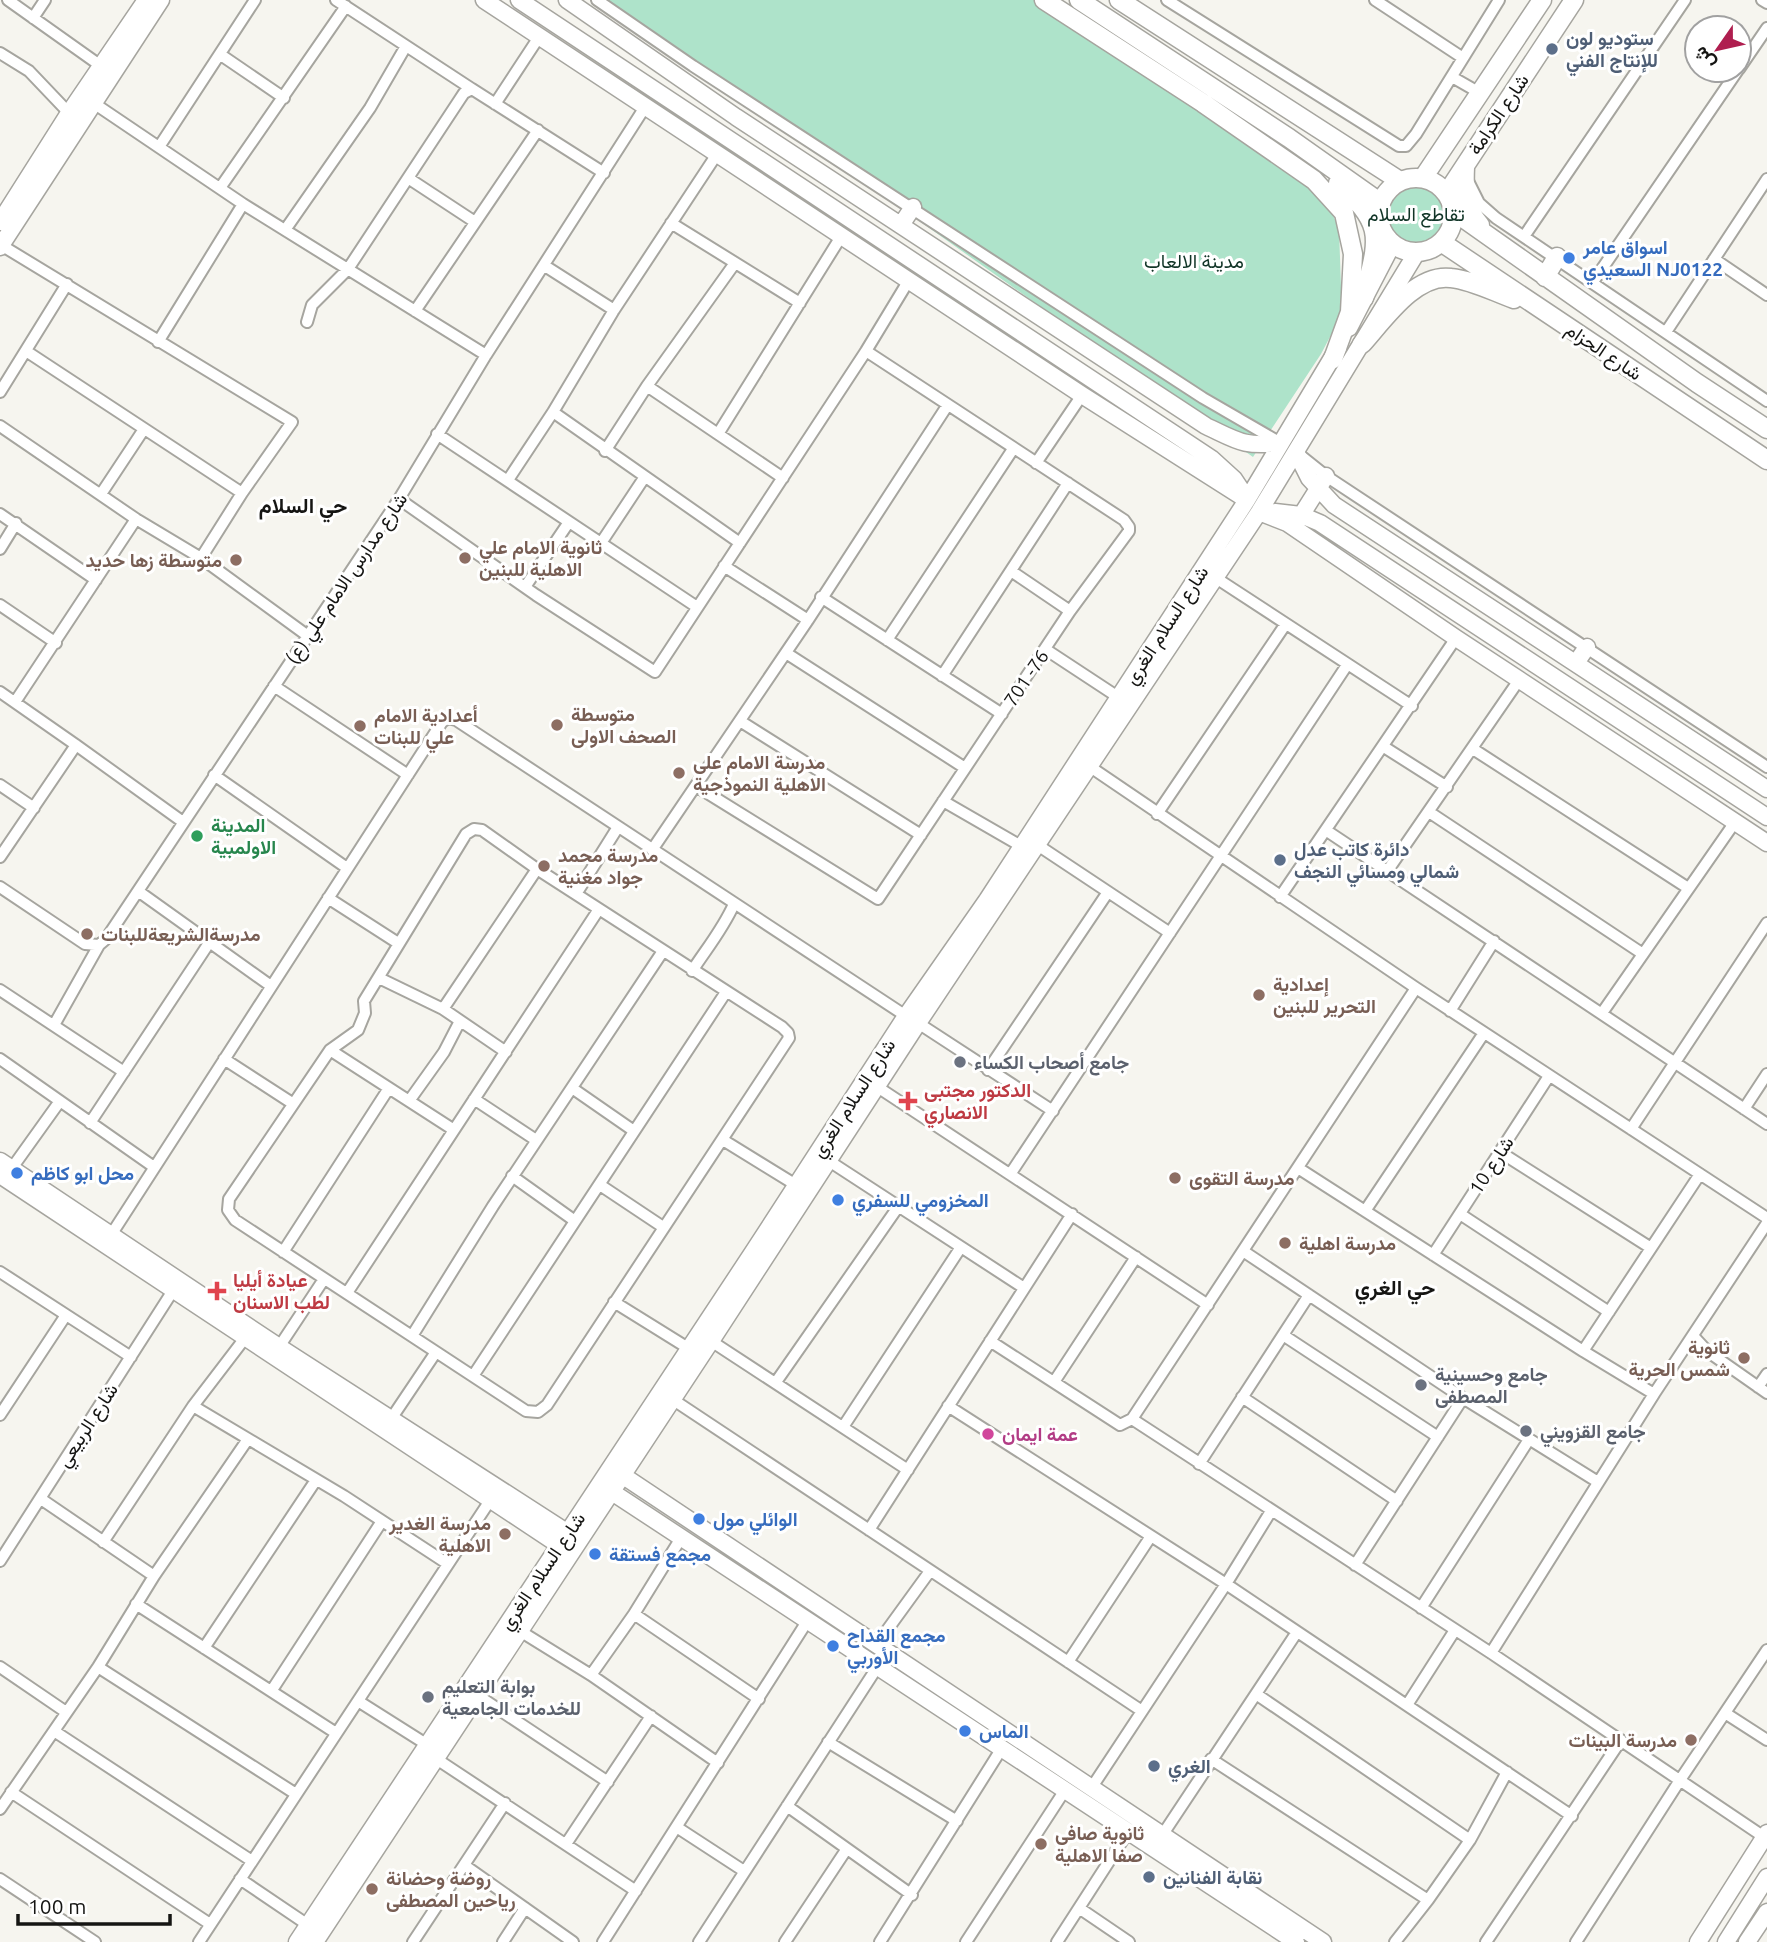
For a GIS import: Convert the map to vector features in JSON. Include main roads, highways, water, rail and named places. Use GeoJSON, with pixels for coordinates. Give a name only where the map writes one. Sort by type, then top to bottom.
{"type":"FeatureCollection","features":[{"type":"Feature","properties":{"kind":"main road"},"geometry":{"type":"LineString","coordinates":[[1044,0],[1203,103],[1314,180],[1344,213],[1353,254],[1350,312],[1333,359]]}},
{"type":"Feature","properties":{"kind":"main road"},"geometry":{"type":"LineString","coordinates":[[1079,0],[1289,138],[1381,203]]}},
{"type":"Feature","properties":{"kind":"main road"},"geometry":{"type":"LineString","coordinates":[[1119,0],[1400,181]]}},
{"type":"Feature","properties":{"kind":"main road","name":"شارع الكرامة"},"geometry":{"type":"LineString","coordinates":[[1423,178],[1542,0]]}},
{"type":"Feature","properties":{"kind":"main road","name":"شارع الكرامة"},"geometry":{"type":"LineString","coordinates":[[1447,193],[1574,0]]}},
{"type":"Feature","properties":{"kind":"main road"},"geometry":{"type":"LineString","coordinates":[[1122,28],[1127,55]]}},
{"type":"Feature","properties":{"kind":"main road"},"geometry":{"type":"LineString","coordinates":[[1289,138],[1346,190],[1369,216],[1376,231],[1376,246],[1364,298]]}},
{"type":"Feature","properties":{"kind":"main road"},"geometry":{"type":"LineString","coordinates":[[1378,167],[1412,166],[1444,148]]}},
{"type":"Feature","properties":{"kind":"main road"},"geometry":{"type":"LineString","coordinates":[[1465,167],[1465,199],[1468,209],[1494,241]]}},
{"type":"Feature","properties":{"kind":"main road"},"geometry":{"type":"LineString","coordinates":[[1423,178],[1440,186],[1447,193],[1453,211],[1451,228],[1441,242],[1426,251],[1404,250],[1393,243],[1381,225],[1381,203],[1392,187],[1400,181],[1423,178]]}},
{"type":"Feature","properties":{"kind":"main road","name":"شارع الحزام"},"geometry":{"type":"LineString","coordinates":[[1453,211],[1767,429]]}},
{"type":"Feature","properties":{"kind":"main road","name":"شارع الحزام"},"geometry":{"type":"LineString","coordinates":[[1441,242],[1767,460]]}},
{"type":"Feature","properties":{"kind":"main road"},"geometry":{"type":"LineString","coordinates":[[1545,276],[1557,257]]}},
{"type":"Feature","properties":{"kind":"main road"},"geometry":{"type":"LineString","coordinates":[[1362,344],[1408,294],[1430,280],[1450,278],[1538,307]]}},
{"type":"Feature","properties":{"kind":"main road"},"geometry":{"type":"LineString","coordinates":[[1703,417],[1695,403],[1699,396],[1705,396],[1725,409],[1747,416]]}},
{"type":"Feature","properties":{"kind":"place","name":"ستوديو لون للإنتاج الفني"},"geometry":{"type":"Point","coordinates":[1552,49]}},
{"type":"Feature","properties":{"kind":"place","name":"اسواق عامر السعيدي NJ0122"},"geometry":{"type":"Point","coordinates":[1569,258]}},
{"type":"Feature","properties":{"kind":"place","name":"ثانوية الامام علي الاهلية للبنين"},"geometry":{"type":"Point","coordinates":[465,558]}},
{"type":"Feature","properties":{"kind":"place","name":"متوسطة زها حديد"},"geometry":{"type":"Point","coordinates":[236,560]}},
{"type":"Feature","properties":{"kind":"place","name":"متوسطة الصحف الاولى"},"geometry":{"type":"Point","coordinates":[557,725]}},
{"type":"Feature","properties":{"kind":"place","name":"أعدادية الامام علي للبنات"},"geometry":{"type":"Point","coordinates":[360,726]}},
{"type":"Feature","properties":{"kind":"place","name":"مدرسة الامام علي الاهلية النموذجية"},"geometry":{"type":"Point","coordinates":[679,773]}},
{"type":"Feature","properties":{"kind":"place","name":"المدينة الاولمبية"},"geometry":{"type":"Point","coordinates":[197,836]}},
{"type":"Feature","properties":{"kind":"place","name":"دائرة كاتب عدل شمالي ومسائي النجف"},"geometry":{"type":"Point","coordinates":[1280,860]}},
{"type":"Feature","properties":{"kind":"place","name":"مدرسة محمد جواد مغنية"},"geometry":{"type":"Point","coordinates":[544,866]}},
{"type":"Feature","properties":{"kind":"place","name":"مدرسةالشريعةللبنات"},"geometry":{"type":"Point","coordinates":[87,934]}},
{"type":"Feature","properties":{"kind":"place","name":"إعدادية التحرير للبنين"},"geometry":{"type":"Point","coordinates":[1259,995]}},
{"type":"Feature","properties":{"kind":"place","name":"جامع أصحاب الكساء"},"geometry":{"type":"Point","coordinates":[960,1062]}},
{"type":"Feature","properties":{"kind":"place","name":"الدكتور مجتبى الانصاري"},"geometry":{"type":"Point","coordinates":[908,1101]}},
{"type":"Feature","properties":{"kind":"place","name":"محل ابو كاظم"},"geometry":{"type":"Point","coordinates":[17,1173]}},
{"type":"Feature","properties":{"kind":"place","name":"مدرسة التقوى"},"geometry":{"type":"Point","coordinates":[1175,1178]}},
{"type":"Feature","properties":{"kind":"place","name":"المخزومي للسفري"},"geometry":{"type":"Point","coordinates":[838,1200]}},
{"type":"Feature","properties":{"kind":"place","name":"مدرسة اهلية"},"geometry":{"type":"Point","coordinates":[1285,1243]}},
{"type":"Feature","properties":{"kind":"place","name":"عيادة أيليا لطب الاسنان"},"geometry":{"type":"Point","coordinates":[217,1291]}},
{"type":"Feature","properties":{"kind":"place","name":"ثانوية شمس الحرية"},"geometry":{"type":"Point","coordinates":[1744,1358]}},
{"type":"Feature","properties":{"kind":"place","name":"جامع وحسينية المصطفى"},"geometry":{"type":"Point","coordinates":[1421,1385]}},
{"type":"Feature","properties":{"kind":"place","name":"جامع القزويني"},"geometry":{"type":"Point","coordinates":[1526,1431]}},
{"type":"Feature","properties":{"kind":"place","name":"عمة ايمان"},"geometry":{"type":"Point","coordinates":[988,1434]}},
{"type":"Feature","properties":{"kind":"place","name":"الوائلي مول"},"geometry":{"type":"Point","coordinates":[699,1519]}},
{"type":"Feature","properties":{"kind":"place","name":"مدرسة الغدير الاهلية"},"geometry":{"type":"Point","coordinates":[505,1534]}},
{"type":"Feature","properties":{"kind":"place","name":"مجمع فستقة"},"geometry":{"type":"Point","coordinates":[595,1554]}},
{"type":"Feature","properties":{"kind":"place","name":"مجمع القداح الأوربي"},"geometry":{"type":"Point","coordinates":[833,1646]}},
{"type":"Feature","properties":{"kind":"place","name":"بوابة التعليم للخدمات الجامعية"},"geometry":{"type":"Point","coordinates":[428,1697]}},
{"type":"Feature","properties":{"kind":"place","name":"الماس"},"geometry":{"type":"Point","coordinates":[965,1731]}},
{"type":"Feature","properties":{"kind":"place","name":"مدرسة البينات"},"geometry":{"type":"Point","coordinates":[1691,1740]}},
{"type":"Feature","properties":{"kind":"place","name":"الغري"},"geometry":{"type":"Point","coordinates":[1154,1766]}},
{"type":"Feature","properties":{"kind":"place","name":"ثانوية صافي صفا الاهلية"},"geometry":{"type":"Point","coordinates":[1041,1844]}},
{"type":"Feature","properties":{"kind":"place","name":"نقابة الفنانين"},"geometry":{"type":"Point","coordinates":[1149,1877]}},
{"type":"Feature","properties":{"kind":"place","name":"روضة وحضانة رياحين المصطفى"},"geometry":{"type":"Point","coordinates":[372,1889]}},
{"type":"Feature","properties":{"kind":"district","name":"حي السلام"},"geometry":{"type":"Point","coordinates":[303,505]}},
{"type":"Feature","properties":{"kind":"district","name":"حي الغري"},"geometry":{"type":"Point","coordinates":[1395,1287]}},
{"type":"Feature","properties":{"kind":"park label","name":"تقاطع السلام"},"geometry":{"type":"Point","coordinates":[1416,214]}},
{"type":"Feature","properties":{"kind":"park label","name":"مدينة الالعاب"},"geometry":{"type":"Point","coordinates":[1194,261]}}]}
